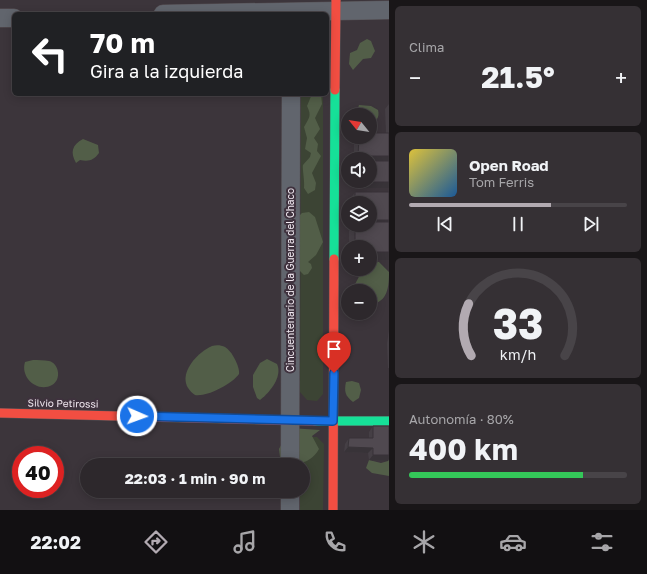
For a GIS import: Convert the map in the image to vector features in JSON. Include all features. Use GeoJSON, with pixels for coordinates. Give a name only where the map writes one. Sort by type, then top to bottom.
{"type":"FeatureCollection","features":[{"type":"Feature","properties":{"kind":"street"},"geometry":{"type":"LineString","coordinates":[[333,510],[336,5]]}},
{"type":"Feature","properties":{"kind":"street"},"geometry":{"type":"LineString","coordinates":[[206,12],[336,5],[389,10]]}},
{"type":"Feature","properties":{"kind":"street"},"geometry":{"type":"LineString","coordinates":[[0,18],[12,18]]}},
{"type":"Feature","properties":{"kind":"street","name":"Cincuentenario de la Guerra del Chaco"},"geometry":{"type":"LineString","coordinates":[[290,96],[290,458]]}},
{"type":"Feature","properties":{"kind":"street","name":"Silvio Petirossi"},"geometry":{"type":"LineString","coordinates":[[0,413],[389,421]]}},
{"type":"Feature","properties":{"kind":"street"},"geometry":{"type":"LineString","coordinates":[[290,498],[290,510]]}},
{"type":"Feature","properties":{"kind":"green space"},"geometry":{"type":"Polygon","coordinates":[[[367,39],[371,41],[375,51],[371,58],[363,59],[353,70],[349,64],[350,53],[357,50],[360,43],[367,39]]]}},
{"type":"Feature","properties":{"kind":"green space"},"geometry":{"type":"Polygon","coordinates":[[[301,96],[323,96],[323,394],[317,401],[307,400],[300,392],[301,96]]]}},
{"type":"Feature","properties":{"kind":"green space"},"geometry":{"type":"Polygon","coordinates":[[[311,96],[321,96],[322,104],[315,118],[320,129],[314,138],[318,144],[317,151],[321,156],[312,173],[316,183],[315,190],[308,194],[304,188],[303,166],[310,157],[311,153],[305,149],[307,138],[304,127],[309,117],[307,106],[311,96]]]}},
{"type":"Feature","properties":{"kind":"green space"},"geometry":{"type":"Polygon","coordinates":[[[359,105],[371,106],[374,108],[358,108],[359,105]]]}},
{"type":"Feature","properties":{"kind":"green space"},"geometry":{"type":"Polygon","coordinates":[[[83,139],[98,145],[99,153],[91,160],[80,160],[76,163],[73,155],[73,149],[76,144],[83,139]]]}},
{"type":"Feature","properties":{"kind":"green space"},"geometry":{"type":"Polygon","coordinates":[[[309,212],[315,217],[323,242],[316,255],[308,262],[311,264],[312,268],[308,274],[304,275],[299,270],[299,216],[302,213],[309,212]]]}},
{"type":"Feature","properties":{"kind":"green space"},"geometry":{"type":"Polygon","coordinates":[[[377,262],[389,272],[388,288],[381,301],[377,303],[377,284],[355,284],[359,276],[377,276],[377,262]]]}},
{"type":"Feature","properties":{"kind":"green space"},"geometry":{"type":"Polygon","coordinates":[[[217,345],[228,349],[237,363],[239,374],[231,382],[219,389],[206,394],[195,395],[188,389],[186,374],[189,367],[199,354],[212,346],[217,345]]]}},
{"type":"Feature","properties":{"kind":"green space"},"geometry":{"type":"Polygon","coordinates":[[[267,359],[277,364],[278,374],[277,379],[271,389],[260,400],[257,398],[253,387],[253,375],[260,363],[267,359]]]}},
{"type":"Feature","properties":{"kind":"green space"},"geometry":{"type":"Polygon","coordinates":[[[33,360],[49,361],[55,365],[58,376],[55,383],[47,387],[41,387],[31,382],[25,373],[24,368],[25,362],[33,360]]]}},
{"type":"Feature","properties":{"kind":"green space"},"geometry":{"type":"Polygon","coordinates":[[[352,381],[359,383],[361,390],[359,398],[353,402],[348,398],[345,391],[346,382],[352,381]]]}},
{"type":"Feature","properties":{"kind":"green space"},"geometry":{"type":"Polygon","coordinates":[[[290,428],[320,430],[312,436],[319,449],[310,459],[282,458],[280,457],[279,449],[290,428]]]}},
{"type":"Feature","properties":{"kind":"green space"},"geometry":{"type":"Polygon","coordinates":[[[307,437],[317,437],[324,444],[323,510],[300,510],[300,498],[310,498],[310,458],[300,458],[300,445],[307,437]]]}},
{"type":"Feature","properties":{"kind":"green space"},"geometry":{"type":"Polygon","coordinates":[[[389,451],[389,476],[372,473],[366,468],[369,460],[381,463],[388,461],[389,451]]]}},
{"type":"Feature","properties":{"kind":"building"},"geometry":{"type":"Polygon","coordinates":[[[377,133],[389,133],[389,156],[377,156],[377,152],[358,152],[359,144],[377,144],[377,133]]]}},
{"type":"Feature","properties":{"kind":"building"},"geometry":{"type":"Polygon","coordinates":[[[377,161],[389,161],[389,182],[377,182],[377,161]]]}},
{"type":"Feature","properties":{"kind":"building"},"geometry":{"type":"Polygon","coordinates":[[[355,192],[389,192],[389,220],[377,220],[377,196],[355,196],[355,192]]]}},
{"type":"Feature","properties":{"kind":"building"},"geometry":{"type":"Polygon","coordinates":[[[377,222],[389,222],[389,252],[377,252],[377,240],[355,240],[355,232],[377,232],[377,222]]]}},
{"type":"Feature","properties":{"kind":"building"},"geometry":{"type":"Polygon","coordinates":[[[373,426],[389,426],[389,455],[373,455],[373,448],[348,447],[349,438],[373,438],[373,426]]]}},
{"type":"Feature","properties":{"kind":"traffic: fast"},"geometry":{"type":"LineString","coordinates":[[334,259],[335,90]]}},
{"type":"Feature","properties":{"kind":"traffic: fast"},"geometry":{"type":"LineString","coordinates":[[315,421],[389,421]]}},
{"type":"Feature","properties":{"kind":"traffic: jam"},"geometry":{"type":"LineString","coordinates":[[335,90],[336,0]]}},
{"type":"Feature","properties":{"kind":"traffic: jam"},"geometry":{"type":"LineString","coordinates":[[333,510],[334,259]]}},
{"type":"Feature","properties":{"kind":"traffic: jam"},"geometry":{"type":"LineString","coordinates":[[0,413],[315,421]]}},
{"type":"Feature","properties":{"kind":"route"},"geometry":{"type":"LineString","coordinates":[[137,416],[333,421],[334,373]]}}]}
